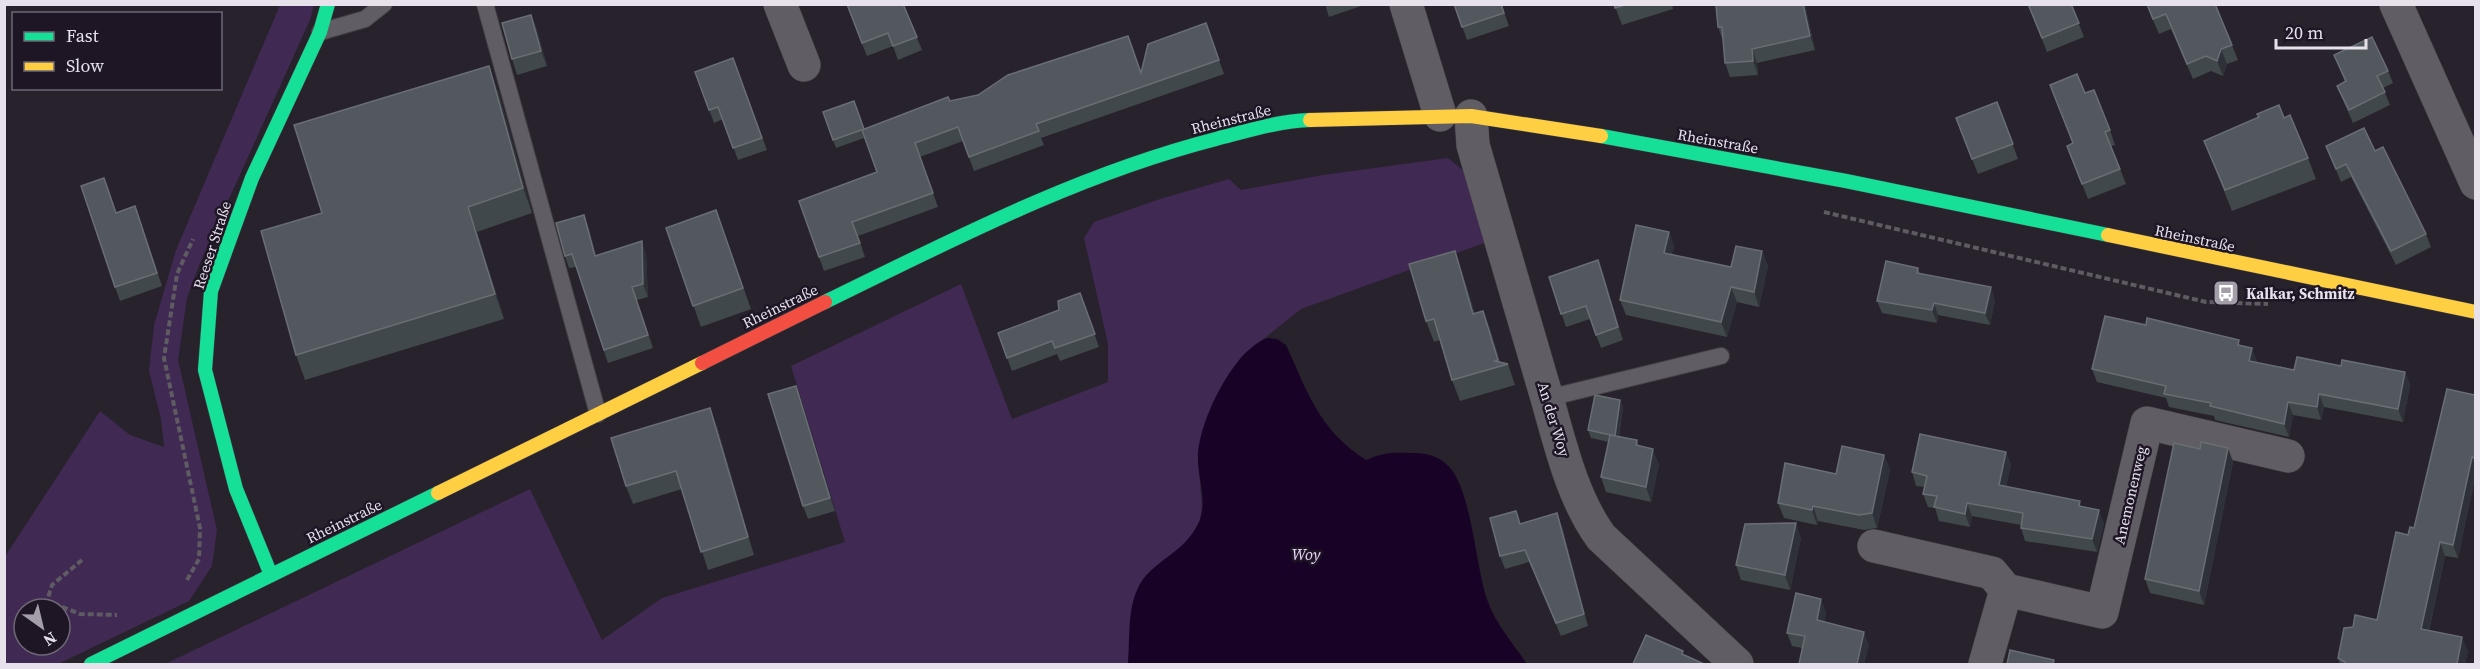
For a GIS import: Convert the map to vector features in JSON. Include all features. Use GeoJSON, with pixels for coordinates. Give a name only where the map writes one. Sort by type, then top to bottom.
{"type":"FeatureCollection","features":[{"type":"Feature","properties":{"kind":"main road","name":"Reeser Straße"},"geometry":{"type":"LineString","coordinates":[[271,575],[236,489],[205,370],[210,302],[252,178],[320,32],[328,4]]}},
{"type":"Feature","properties":{"kind":"main road","name":"Rheinstraße"},"geometry":{"type":"LineString","coordinates":[[92,664],[964,234],[1110,172],[1182,148],[1287,121],[1456,115],[1554,127],[1846,181],[2475,312]]}},
{"type":"Feature","properties":{"kind":"street"},"geometry":{"type":"LineString","coordinates":[[780,4],[804,65]]}},
{"type":"Feature","properties":{"kind":"street","name":"An der Woy"},"geometry":{"type":"LineString","coordinates":[[1406,4],[1456,115],[1473,145],[1548,398],[1580,501],[1588,518],[1601,537],[1737,664]]}},
{"type":"Feature","properties":{"kind":"street"},"geometry":{"type":"LineString","coordinates":[[2396,4],[2475,183]]}},
{"type":"Feature","properties":{"kind":"street","name":"Anemonenweg"},"geometry":{"type":"LineString","coordinates":[[1874,546],[1992,573],[2006,590],[2102,612],[2147,423],[2288,456]]}},
{"type":"Feature","properties":{"kind":"street"},"geometry":{"type":"LineString","coordinates":[[1985,664],[2006,590]]}},
{"type":"Feature","properties":{"kind":"lane"},"geometry":{"type":"LineString","coordinates":[[320,32],[365,19],[384,4]]}},
{"type":"Feature","properties":{"kind":"lane"},"geometry":{"type":"LineString","coordinates":[[484,4],[598,414]]}},
{"type":"Feature","properties":{"kind":"lane"},"geometry":{"type":"LineString","coordinates":[[1548,398],[1721,356]]}},
{"type":"Feature","properties":{"kind":"path"},"geometry":{"type":"LineString","coordinates":[[1821,211],[2206,302],[2276,304]]}},
{"type":"Feature","properties":{"kind":"path"},"geometry":{"type":"LineString","coordinates":[[82,560],[52,585],[47,601],[80,614],[123,614]]}},
{"type":"Feature","properties":{"kind":"shaded area"},"geometry":{"type":"Polygon","coordinates":[[[280,5],[314,5],[310,20],[200,263],[187,298],[178,360],[217,530],[212,566],[189,601],[58,664],[5,664],[4,558],[100,411],[130,435],[164,447],[161,419],[149,371],[154,325],[176,250],[280,5]]]}},
{"type":"Feature","properties":{"kind":"shaded area"},"geometry":{"type":"Polygon","coordinates":[[[1448,158],[1470,176],[1490,241],[1301,309],[1241,357],[1212,405],[1198,460],[1202,506],[1200,520],[1187,543],[1151,571],[1132,606],[1128,664],[165,664],[530,489],[602,640],[662,598],[845,542],[791,366],[961,284],[1012,419],[1108,382],[1108,344],[1084,238],[1094,222],[1160,199],[1229,179],[1241,190],[1323,175],[1448,158]]]}},
{"type":"Feature","properties":{"kind":"water","name":"Woy"},"geometry":{"type":"Polygon","coordinates":[[[1268,338],[1277,339],[1286,345],[1309,395],[1326,423],[1337,436],[1366,460],[1393,453],[1429,455],[1441,460],[1454,473],[1467,507],[1491,610],[1527,664],[1128,664],[1132,606],[1138,588],[1150,571],[1193,533],[1202,514],[1203,499],[1198,467],[1199,444],[1211,408],[1231,371],[1243,356],[1255,345],[1268,338]]]}},
{"type":"Feature","properties":{"kind":"building"},"geometry":{"type":"Polygon","coordinates":[[[847,4],[903,4],[917,37],[893,46],[888,33],[862,43],[847,4]]]}},
{"type":"Feature","properties":{"kind":"building"},"geometry":{"type":"Polygon","coordinates":[[[1454,4],[1501,4],[1504,13],[1462,27],[1454,4]]]}},
{"type":"Feature","properties":{"kind":"building"},"geometry":{"type":"Polygon","coordinates":[[[1614,4],[1628,4],[1615,8],[1614,4]]]}},
{"type":"Feature","properties":{"kind":"building"},"geometry":{"type":"Polygon","coordinates":[[[1803,4],[1810,36],[1752,49],[1753,61],[1725,63],[1722,27],[1718,27],[1716,5],[1803,4]]]}},
{"type":"Feature","properties":{"kind":"building"},"geometry":{"type":"Polygon","coordinates":[[[2028,4],[2071,4],[2079,23],[2042,38],[2028,4]]]}},
{"type":"Feature","properties":{"kind":"building"},"geometry":{"type":"Polygon","coordinates":[[[2147,4],[2215,4],[2232,45],[2221,49],[2217,61],[2206,56],[2187,64],[2166,14],[2153,19],[2147,4]]]}},
{"type":"Feature","properties":{"kind":"building"},"geometry":{"type":"Polygon","coordinates":[[[531,15],[541,51],[512,59],[502,23],[531,15]]]}},
{"type":"Feature","properties":{"kind":"building"},"geometry":{"type":"Polygon","coordinates":[[[1206,23],[1219,60],[1036,124],[1039,131],[969,157],[958,127],[915,143],[933,193],[852,222],[860,243],[819,257],[799,201],[877,172],[862,130],[948,97],[950,101],[978,95],[1008,75],[1128,36],[1141,73],[1148,44],[1206,23]]]}},
{"type":"Feature","properties":{"kind":"building"},"geometry":{"type":"Polygon","coordinates":[[[2372,37],[2388,71],[2377,76],[2385,92],[2349,110],[2337,86],[2346,81],[2334,55],[2372,37]]]}},
{"type":"Feature","properties":{"kind":"building"},"geometry":{"type":"Polygon","coordinates":[[[733,58],[762,138],[733,148],[718,107],[709,110],[695,72],[733,58]]]}},
{"type":"Feature","properties":{"kind":"building"},"geometry":{"type":"Polygon","coordinates":[[[489,66],[523,188],[468,207],[495,294],[296,355],[261,231],[322,213],[294,125],[489,66]]]}},
{"type":"Feature","properties":{"kind":"building"},"geometry":{"type":"Polygon","coordinates":[[[2077,74],[2085,93],[2094,90],[2110,130],[2105,132],[2120,169],[2082,184],[2067,146],[2073,143],[2050,85],[2077,74]]]}},
{"type":"Feature","properties":{"kind":"building"},"geometry":{"type":"Polygon","coordinates":[[[854,101],[864,129],[833,140],[823,112],[854,101]]]}},
{"type":"Feature","properties":{"kind":"building"},"geometry":{"type":"Polygon","coordinates":[[[1997,102],[2013,144],[1972,159],[1956,118],[1997,102]]]}},
{"type":"Feature","properties":{"kind":"building"},"geometry":{"type":"Polygon","coordinates":[[[2279,105],[2284,118],[2290,115],[2308,158],[2225,190],[2204,141],[2259,117],[2257,114],[2279,105]]]}},
{"type":"Feature","properties":{"kind":"building"},"geometry":{"type":"Polygon","coordinates":[[[2364,128],[2375,151],[2383,147],[2426,234],[2391,251],[2346,164],[2336,169],[2326,146],[2364,128]]]}},
{"type":"Feature","properties":{"kind":"building"},"geometry":{"type":"Polygon","coordinates":[[[104,178],[116,213],[135,206],[157,273],[115,287],[81,186],[104,178]]]}},
{"type":"Feature","properties":{"kind":"building"},"geometry":{"type":"Polygon","coordinates":[[[716,210],[743,288],[693,306],[666,228],[716,210]]]}},
{"type":"Feature","properties":{"kind":"building"},"geometry":{"type":"Polygon","coordinates":[[[584,215],[595,256],[642,241],[643,284],[632,287],[648,335],[604,350],[572,254],[565,256],[556,223],[584,215]]]}},
{"type":"Feature","properties":{"kind":"building"},"geometry":{"type":"Polygon","coordinates":[[[1636,225],[1669,232],[1664,253],[1731,267],[1736,246],[1762,251],[1754,292],[1731,287],[1721,322],[1620,300],[1636,225]]]}},
{"type":"Feature","properties":{"kind":"building"},"geometry":{"type":"Polygon","coordinates":[[[1455,251],[1473,314],[1483,311],[1498,360],[1495,361],[1508,364],[1452,380],[1434,319],[1426,321],[1409,264],[1455,251]]]}},
{"type":"Feature","properties":{"kind":"building"},"geometry":{"type":"Polygon","coordinates":[[[1598,260],[1618,327],[1596,335],[1586,306],[1561,314],[1549,277],[1598,260]]]}},
{"type":"Feature","properties":{"kind":"building"},"geometry":{"type":"Polygon","coordinates":[[[1886,261],[1918,268],[1917,273],[1991,287],[1985,313],[1934,303],[1932,310],[1877,301],[1886,261]]]}},
{"type":"Feature","properties":{"kind":"building"},"geometry":{"type":"Polygon","coordinates":[[[1080,293],[1095,334],[1055,348],[1052,341],[1007,358],[998,333],[1059,310],[1058,301],[1080,293]]]}},
{"type":"Feature","properties":{"kind":"building"},"geometry":{"type":"Polygon","coordinates":[[[2105,316],[2146,325],[2147,318],[2239,340],[2238,345],[2252,348],[2249,361],[2294,370],[2297,357],[2341,366],[2342,360],[2405,372],[2398,409],[2319,394],[2317,407],[2288,402],[2284,424],[2210,406],[2211,403],[2164,394],[2166,386],[2092,369],[2105,316]]]}},
{"type":"Feature","properties":{"kind":"building"},"geometry":{"type":"Polygon","coordinates":[[[796,386],[830,498],[803,506],[768,394],[796,386]]]}},
{"type":"Feature","properties":{"kind":"building"},"geometry":{"type":"Polygon","coordinates":[[[2447,389],[2475,395],[2475,458],[2472,457],[2453,545],[2440,542],[2421,629],[2462,637],[2457,664],[2345,664],[2338,658],[2344,628],[2353,627],[2355,615],[2377,620],[2396,532],[2408,535],[2410,527],[2414,528],[2447,389]]]}},
{"type":"Feature","properties":{"kind":"building"},"geometry":{"type":"Polygon","coordinates":[[[1595,395],[1620,400],[1615,436],[1588,430],[1595,395]]]}},
{"type":"Feature","properties":{"kind":"building"},"geometry":{"type":"Polygon","coordinates":[[[710,408],[748,537],[701,552],[676,471],[626,486],[611,438],[710,408]]]}},
{"type":"Feature","properties":{"kind":"building"},"geometry":{"type":"Polygon","coordinates":[[[1920,434],[2006,452],[1999,485],[2080,501],[2079,506],[2099,510],[2092,539],[2021,528],[2023,513],[1967,503],[1965,514],[1934,507],[1937,496],[1923,494],[1927,476],[1912,472],[1920,434]]]}},
{"type":"Feature","properties":{"kind":"building"},"geometry":{"type":"Polygon","coordinates":[[[1610,435],[1637,440],[1636,445],[1653,449],[1646,487],[1601,477],[1610,435]]]}},
{"type":"Feature","properties":{"kind":"building"},"geometry":{"type":"Polygon","coordinates":[[[2201,442],[2228,448],[2199,591],[2145,579],[2174,443],[2200,449],[2201,442]]]}},
{"type":"Feature","properties":{"kind":"building"},"geometry":{"type":"Polygon","coordinates":[[[1842,446],[1884,455],[1872,513],[1859,515],[1813,506],[1812,510],[1778,503],[1785,463],[1836,474],[1842,446]]]}},
{"type":"Feature","properties":{"kind":"building"},"geometry":{"type":"Polygon","coordinates":[[[1516,511],[1520,524],[1557,513],[1584,614],[1556,623],[1525,550],[1500,556],[1490,518],[1516,511]]]}},
{"type":"Feature","properties":{"kind":"building"},"geometry":{"type":"Polygon","coordinates":[[[1796,523],[1785,575],[1736,565],[1745,524],[1796,523]]]}},
{"type":"Feature","properties":{"kind":"building"},"geometry":{"type":"Polygon","coordinates":[[[1796,593],[1821,599],[1817,620],[1864,632],[1857,664],[1799,664],[1805,636],[1787,633],[1796,593]]]}},
{"type":"Feature","properties":{"kind":"building"},"geometry":{"type":"Polygon","coordinates":[[[1646,635],[1683,651],[1682,654],[1704,664],[1633,664],[1646,635]]]}},
{"type":"Feature","properties":{"kind":"building"},"geometry":{"type":"Polygon","coordinates":[[[2010,650],[2054,660],[2053,664],[2007,664],[2010,650]]]}},
{"type":"Feature","properties":{"kind":"traffic: fast"},"geometry":{"type":"LineString","coordinates":[[271,575],[236,489],[205,370],[211,291],[252,178],[320,32],[328,4]]}},
{"type":"Feature","properties":{"kind":"traffic: fast"},"geometry":{"type":"LineString","coordinates":[[825,302],[968,232],[1115,171],[1165,154],[1251,130],[1286,122],[1310,120]]}},
{"type":"Feature","properties":{"kind":"traffic: fast"},"geometry":{"type":"LineString","coordinates":[[1601,136],[1846,181],[2108,235]]}},
{"type":"Feature","properties":{"kind":"traffic: fast"},"geometry":{"type":"LineString","coordinates":[[91,664],[438,493]]}},
{"type":"Feature","properties":{"kind":"traffic: slow"},"geometry":{"type":"LineString","coordinates":[[1310,120],[1471,116],[1601,136]]}},
{"type":"Feature","properties":{"kind":"traffic: slow"},"geometry":{"type":"LineString","coordinates":[[2108,235],[2476,312]]}},
{"type":"Feature","properties":{"kind":"traffic: slow"},"geometry":{"type":"LineString","coordinates":[[438,493],[702,363]]}},
{"type":"Feature","properties":{"kind":"traffic: jam"},"geometry":{"type":"LineString","coordinates":[[702,363],[825,302]]}},
{"type":"Feature","properties":{"kind":"place","name":"Kalkar, Schmitz"},"geometry":{"type":"Point","coordinates":[2226,293]}}]}
